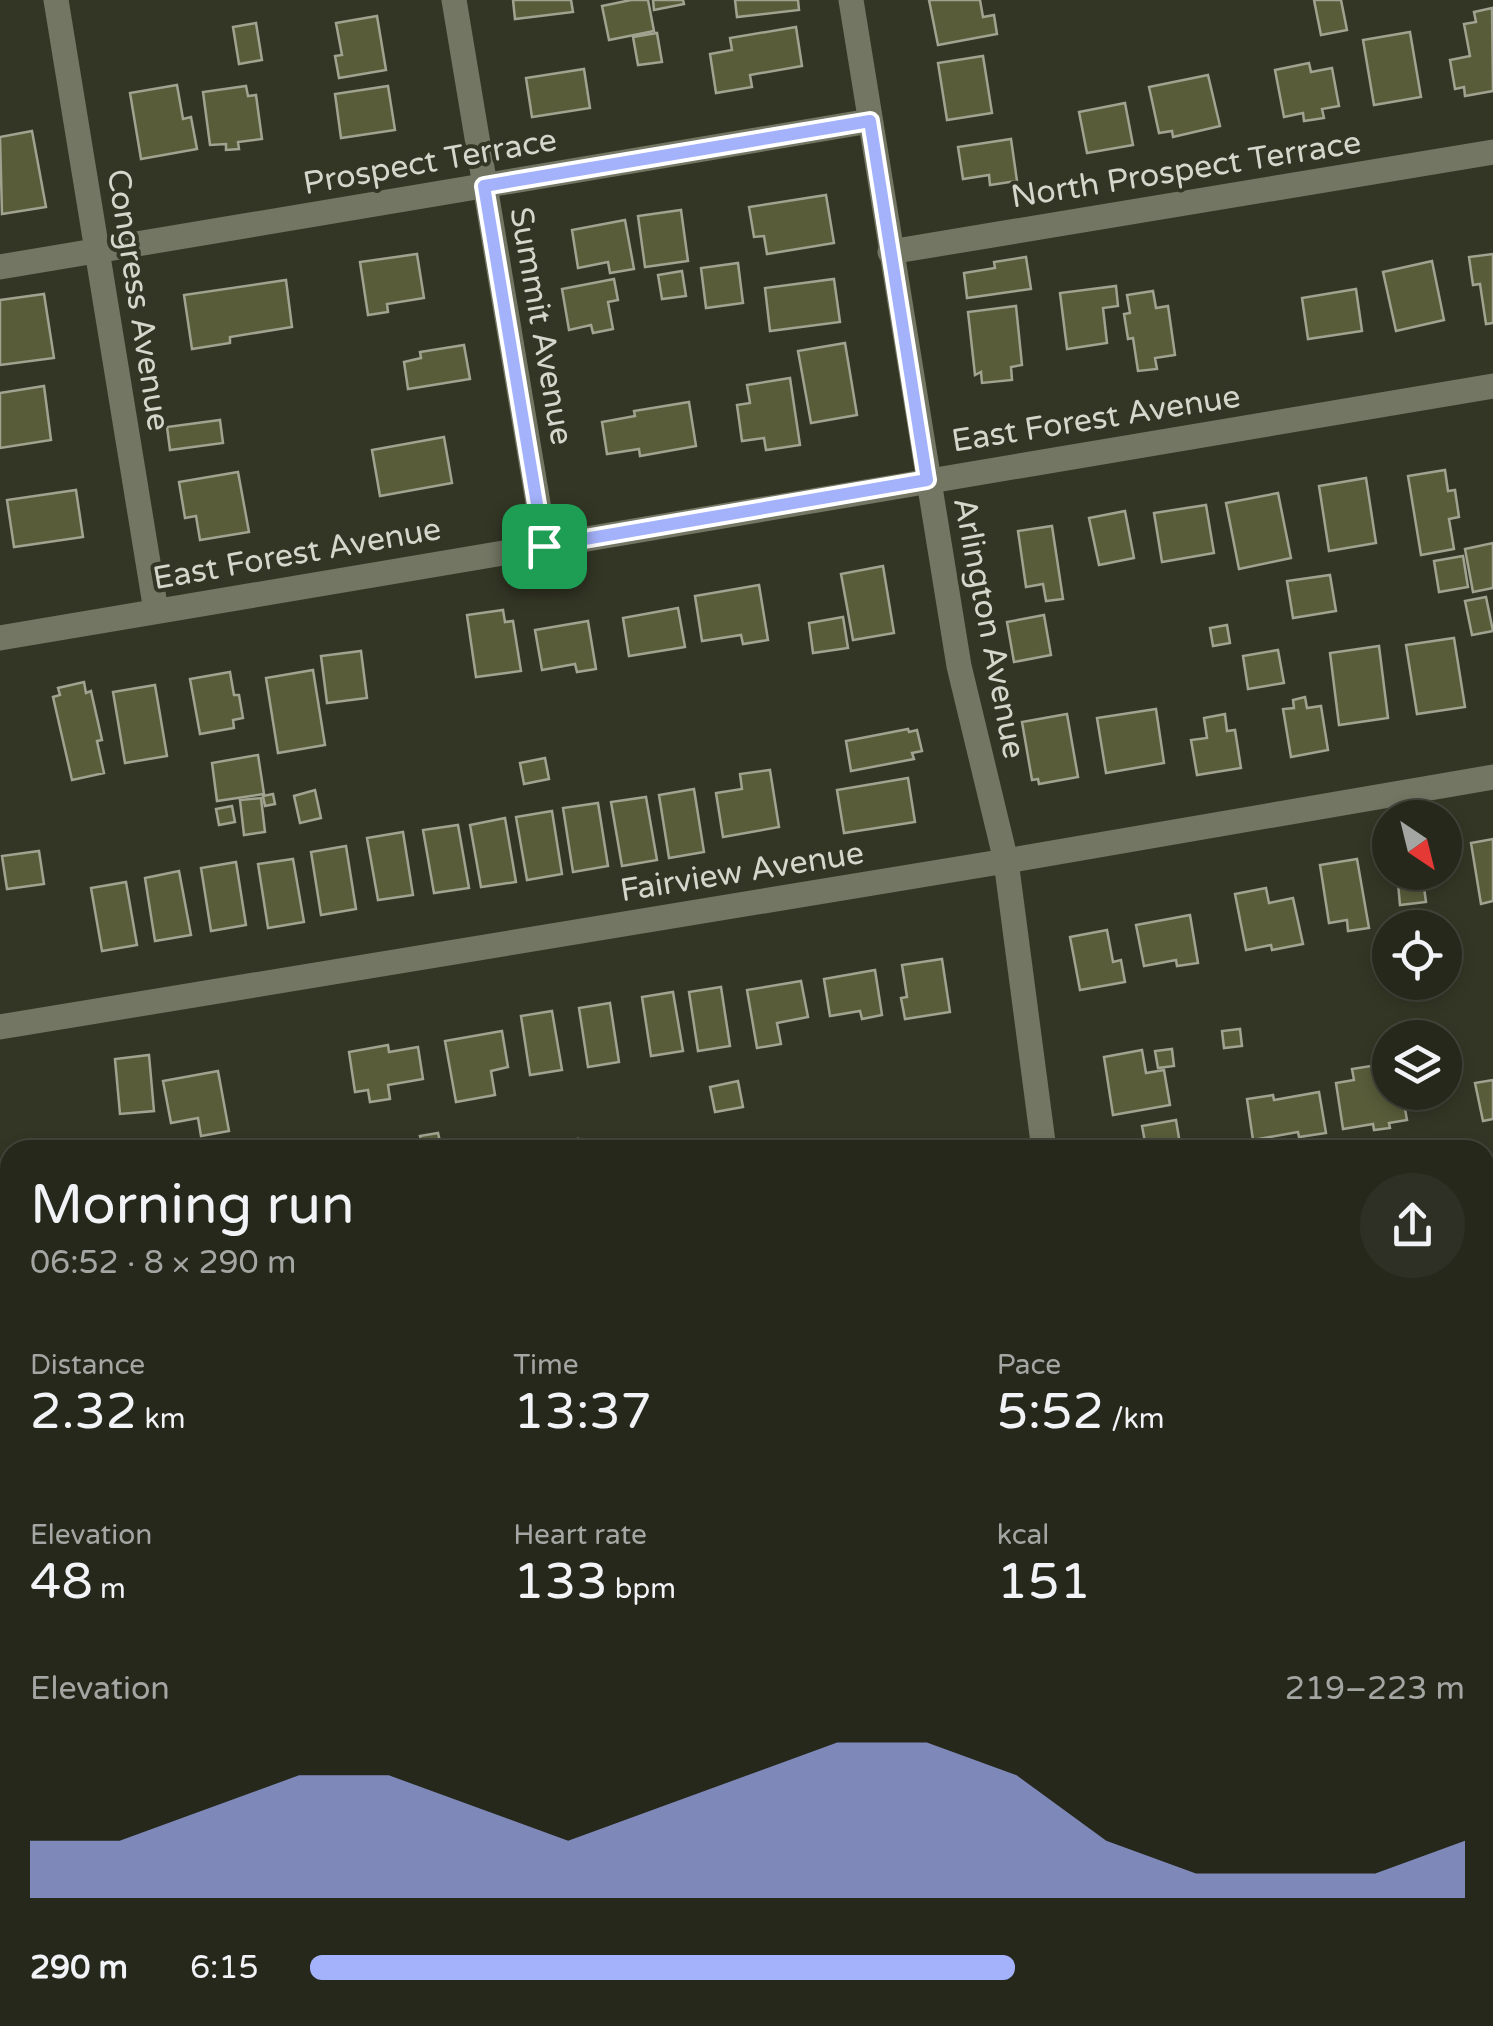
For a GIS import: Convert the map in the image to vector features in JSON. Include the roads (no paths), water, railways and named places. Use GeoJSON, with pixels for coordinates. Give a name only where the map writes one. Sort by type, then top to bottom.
{"type":"FeatureCollection","features":[{"type":"Feature","properties":{"kind":"street","name":"Congress Avenue"},"geometry":{"type":"LineString","coordinates":[[56,0],[156,611]]}},
{"type":"Feature","properties":{"kind":"street","name":"Summit Avenue"},"geometry":{"type":"LineString","coordinates":[[454,0],[544,546]]}},
{"type":"Feature","properties":{"kind":"street","name":"Arlington Avenue"},"geometry":{"type":"LineString","coordinates":[[851,0],[958,666],[1006,862],[1043,1140]]}},
{"type":"Feature","properties":{"kind":"street","name":"Prospect Terrace"},"geometry":{"type":"LineString","coordinates":[[0,267],[870,121]]}},
{"type":"Feature","properties":{"kind":"street","name":"North Prospect Terrace"},"geometry":{"type":"LineString","coordinates":[[890,252],[1493,152]]}},
{"type":"Feature","properties":{"kind":"street","name":"East Forest Avenue"},"geometry":{"type":"LineString","coordinates":[[0,638],[1493,386]]}},
{"type":"Feature","properties":{"kind":"street","name":"Fairview Avenue"},"geometry":{"type":"LineString","coordinates":[[0,1026],[1006,862],[1493,777]]}}]}
